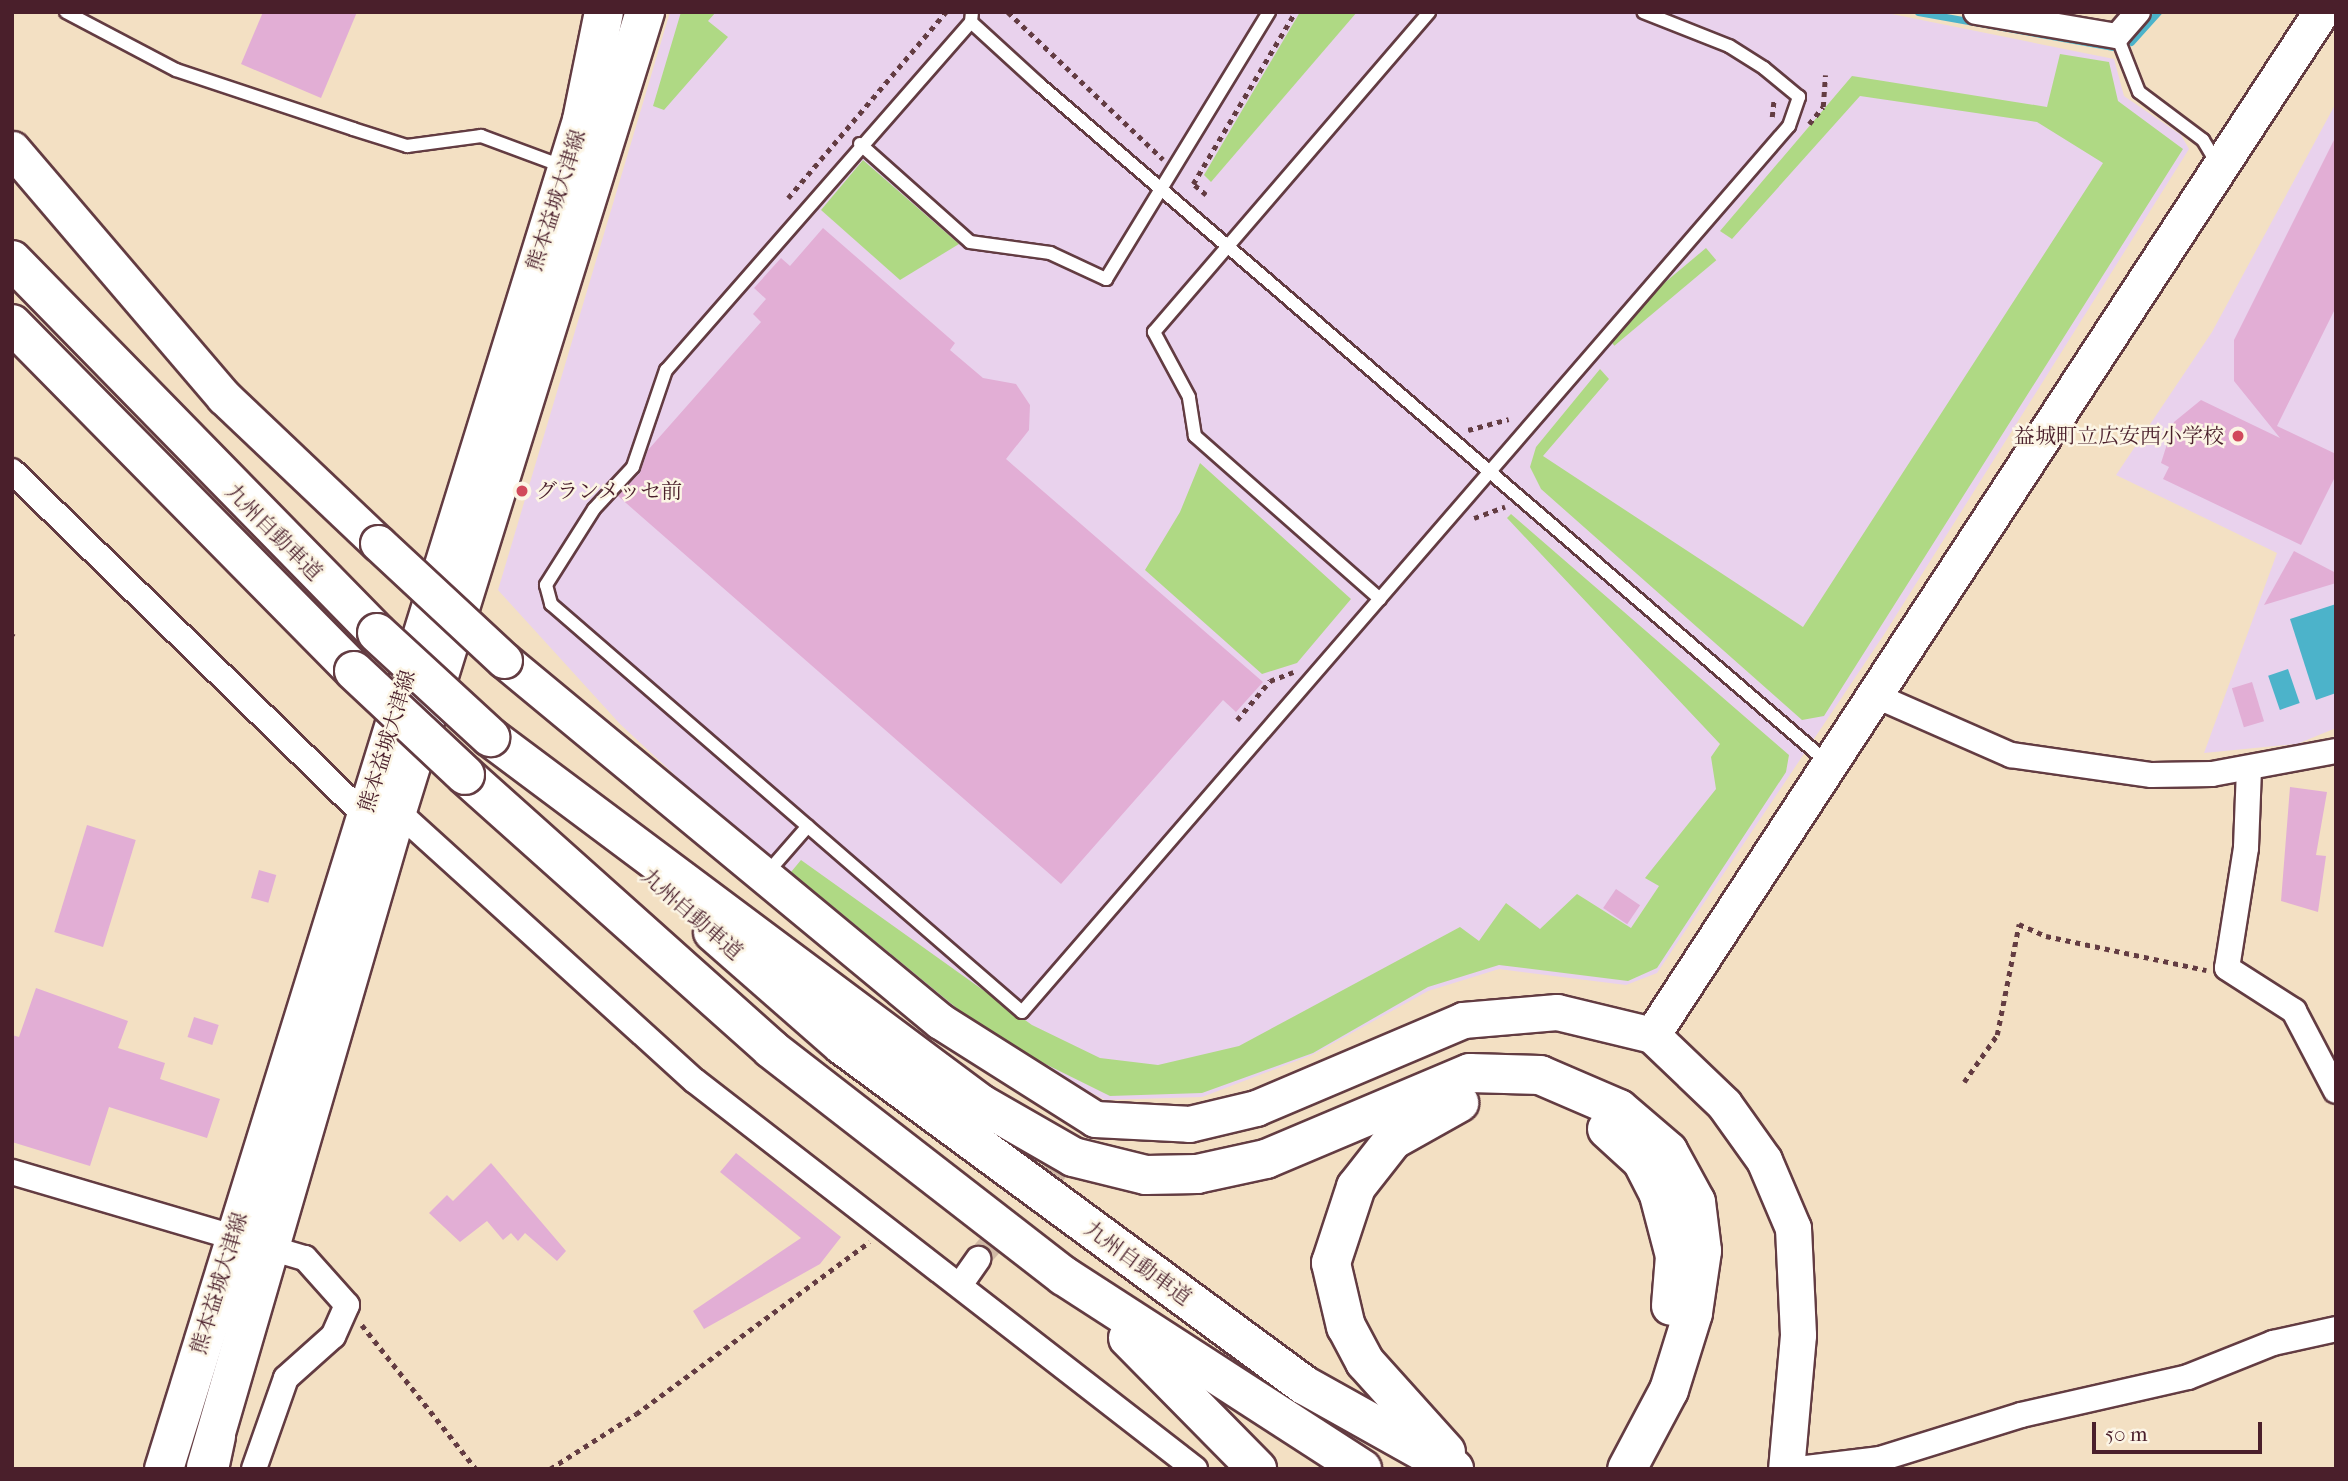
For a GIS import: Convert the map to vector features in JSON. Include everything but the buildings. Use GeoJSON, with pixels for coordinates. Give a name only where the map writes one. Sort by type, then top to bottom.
{"type":"FeatureCollection","features":[{"type":"Feature","properties":{"kind":"main road","name":"熊本益城大津線"},"geometry":{"type":"LineString","coordinates":[[580,176],[582,120],[604,12]]}},
{"type":"Feature","properties":{"kind":"main road","name":"熊本益城大津線"},"geometry":{"type":"LineString","coordinates":[[164,1469],[232,1238],[381,814],[580,176],[645,12]]}},
{"type":"Feature","properties":{"kind":"main road","name":"九州自動車道"},"geometry":{"type":"LineString","coordinates":[[12,260],[377,633],[490,737],[842,1045],[970,1143],[1304,1385],[1454,1469]]}},
{"type":"Feature","properties":{"kind":"main road","name":"九州自動車道"},"geometry":{"type":"LineString","coordinates":[[12,324],[354,671],[465,775],[771,1049],[1064,1276],[1362,1469]]}},
{"type":"Feature","properties":{"kind":"main road"},"geometry":{"type":"LineString","coordinates":[[490,737],[981,1104],[1073,1157],[1146,1175],[1197,1174],[1266,1159],[1470,1073],[1540,1075],[1619,1109],[1668,1151],[1696,1202],[1702,1251],[1693,1314],[1669,1390],[1627,1469]]}},
{"type":"Feature","properties":{"kind":"main road","name":"熊本益城大津線"},"geometry":{"type":"LineString","coordinates":[[210,1458],[270,1249],[381,814]]}},
{"type":"Feature","properties":{"kind":"main road"},"geometry":{"type":"LineString","coordinates":[[1464,1469],[1365,1362],[1346,1326],[1331,1262],[1356,1187],[1393,1140],[1455,1104],[1504,1097],[1560,1106],[1625,1144],[1650,1176],[1672,1236],[1672,1297],[1657,1359],[1603,1469]]}},
{"type":"Feature","properties":{"kind":"main road"},"geometry":{"type":"LineString","coordinates":[[1064,1276],[1257,1469]]}},
{"type":"Feature","properties":{"kind":"street"},"geometry":{"type":"LineString","coordinates":[[582,120],[578,75],[593,12]]}},
{"type":"Feature","properties":{"kind":"street"},"geometry":{"type":"LineString","coordinates":[[1976,12],[2117,36],[2138,12]]}},
{"type":"Feature","properties":{"kind":"street"},"geometry":{"type":"LineString","coordinates":[[1652,1035],[1826,761],[2217,163],[2321,12]]}},
{"type":"Feature","properties":{"kind":"street"},"geometry":{"type":"LineString","coordinates":[[12,149],[224,397],[504,660],[762,878],[940,1021],[1087,1131],[1189,1124],[1256,1108],[1463,1020],[1558,1012],[1652,1035],[1724,1104],[1764,1160],[1793,1228],[1798,1335],[1786,1469]]}},
{"type":"Feature","properties":{"kind":"street"},"geometry":{"type":"LineString","coordinates":[[14,484],[381,814],[695,1081],[884,1231],[960,1285],[1195,1469]]}},
{"type":"Feature","properties":{"kind":"street"},"geometry":{"type":"LineString","coordinates":[[1872,694],[2011,755],[2152,775],[2249,769],[2336,751]]}},
{"type":"Feature","properties":{"kind":"street"},"geometry":{"type":"LineString","coordinates":[[2249,769],[2246,848],[2227,968],[2233,976],[2280,997],[2294,1011],[2333,1082]]}},
{"type":"Feature","properties":{"kind":"street"},"geometry":{"type":"LineString","coordinates":[[12,1172],[305,1258],[346,1305],[332,1336],[286,1378],[254,1469]]}},
{"type":"Feature","properties":{"kind":"street"},"geometry":{"type":"LineString","coordinates":[[960,1285],[978,1259]]}},
{"type":"Feature","properties":{"kind":"street"},"geometry":{"type":"LineString","coordinates":[[1798,1469],[1881,1459],[2021,1415],[2188,1377],[2273,1343],[2336,1329]]}},
{"type":"Feature","properties":{"kind":"lane"},"geometry":{"type":"LineString","coordinates":[[66,12],[176,70],[407,146],[481,136],[580,176],[618,150]]}},
{"type":"Feature","properties":{"kind":"lane"},"geometry":{"type":"LineString","coordinates":[[647,62],[661,12]]}},
{"type":"Feature","properties":{"kind":"lane"},"geometry":{"type":"LineString","coordinates":[[860,144],[970,242],[1050,253],[1106,279],[1269,12]]}},
{"type":"Feature","properties":{"kind":"lane"},"geometry":{"type":"LineString","coordinates":[[1380,599],[1195,436],[1186,388],[1154,332],[1429,12]]}},
{"type":"Feature","properties":{"kind":"lane"},"geometry":{"type":"LineString","coordinates":[[1643,12],[1729,46],[1798,97],[1795,107],[1761,161],[1492,471],[1380,599],[1022,1012],[551,604],[546,585],[594,509],[633,467],[666,370],[971,17],[1225,247],[1492,471],[1826,761]]}},
{"type":"Feature","properties":{"kind":"lane"},"geometry":{"type":"LineString","coordinates":[[2117,36],[2139,92],[2203,140],[2217,163]]}},
{"type":"Feature","properties":{"kind":"lane"},"geometry":{"type":"LineString","coordinates":[[762,878],[808,826]]}},
{"type":"Feature","properties":{"kind":"path"},"geometry":{"type":"LineString","coordinates":[[788,198],[946,12]]}},
{"type":"Feature","properties":{"kind":"path"},"geometry":{"type":"LineString","coordinates":[[1008,12],[1168,163]]}},
{"type":"Feature","properties":{"kind":"path"},"geometry":{"type":"LineString","coordinates":[[1193,184],[1295,12]]}},
{"type":"Feature","properties":{"kind":"path"},"geometry":{"type":"LineString","coordinates":[[1763,130],[1772,120],[1773,92]]}},
{"type":"Feature","properties":{"kind":"path"},"geometry":{"type":"LineString","coordinates":[[1185,177],[1206,195]]}},
{"type":"Feature","properties":{"kind":"path"},"geometry":{"type":"LineString","coordinates":[[1468,430],[1497,426],[1517,411]]}},
{"type":"Feature","properties":{"kind":"path"},"geometry":{"type":"LineString","coordinates":[[1468,521],[1510,508]]}},
{"type":"Feature","properties":{"kind":"path"},"geometry":{"type":"LineString","coordinates":[[1237,720],[1270,681],[1302,669]]}},
{"type":"Feature","properties":{"kind":"path"},"geometry":{"type":"LineString","coordinates":[[1964,1082],[1997,1035],[2019,924],[2046,936],[2233,976]]}},
{"type":"Feature","properties":{"kind":"path"},"geometry":{"type":"LineString","coordinates":[[550,1469],[636,1414],[884,1231]]}},
{"type":"Feature","properties":{"kind":"path"},"geometry":{"type":"LineString","coordinates":[[346,1305],[476,1469]]}},
{"type":"Feature","properties":{"kind":"shaded area"},"geometry":{"type":"Polygon","coordinates":[[[670,12],[1882,12],[2114,59],[2124,96],[2181,135],[2189,149],[1885,633],[1657,973],[1626,985],[1499,969],[1428,991],[1312,1055],[1202,1097],[1105,1100],[992,1040],[751,846],[620,724],[498,590],[670,12]]]}},
{"type":"Feature","properties":{"kind":"shaded area","name":"益城町立広安西小学校"},"geometry":{"type":"Polygon","coordinates":[[[2336,103],[2336,728],[2297,744],[2204,753],[2277,553],[2116,475],[2212,332],[2336,103]]]}},
{"type":"Feature","properties":{"kind":"green space"},"geometry":{"type":"Polygon","coordinates":[[[681,12],[716,12],[708,21],[728,37],[664,110],[653,106],[681,12]]]}},
{"type":"Feature","properties":{"kind":"green space"},"geometry":{"type":"Polygon","coordinates":[[[1300,12],[1357,12],[1211,182],[1204,175],[1300,12]]]}},
{"type":"Feature","properties":{"kind":"green space"},"geometry":{"type":"Polygon","coordinates":[[[2060,54],[2109,62],[2118,101],[2183,149],[1824,716],[1802,720],[1541,489],[1530,467],[1536,447],[1600,369],[1609,379],[1543,456],[1803,627],[2103,163],[2037,122],[1860,96],[1732,239],[1720,231],[1852,76],[2047,107],[2060,54]]]}},
{"type":"Feature","properties":{"kind":"green space"},"geometry":{"type":"Polygon","coordinates":[[[863,160],[959,244],[900,280],[821,210],[863,160]]]}},
{"type":"Feature","properties":{"kind":"green space"},"geometry":{"type":"Polygon","coordinates":[[[1706,248],[1716,260],[1614,346],[1604,333],[1706,248]]]}},
{"type":"Feature","properties":{"kind":"green space"},"geometry":{"type":"Polygon","coordinates":[[[1200,463],[1351,599],[1297,663],[1262,674],[1145,570],[1180,512],[1200,463]]]}},
{"type":"Feature","properties":{"kind":"green space"},"geometry":{"type":"Polygon","coordinates":[[[1511,514],[1789,755],[1786,772],[1657,968],[1628,981],[1499,965],[1428,987],[1313,1053],[1202,1093],[1110,1096],[993,1038],[791,872],[801,860],[1032,1025],[1100,1058],[1158,1065],[1239,1046],[1460,927],[1479,941],[1506,903],[1540,929],[1577,894],[1631,928],[1659,886],[1645,878],[1716,789],[1711,757],[1720,744],[1507,518],[1511,514]]]}},
{"type":"Feature","properties":{"kind":"water"},"geometry":{"type":"Polygon","coordinates":[[[2336,604],[2336,693],[2316,700],[2290,619],[2336,604]]]}},
{"type":"Feature","properties":{"kind":"water"},"geometry":{"type":"Polygon","coordinates":[[[2288,669],[2300,703],[2280,710],[2268,676],[2288,669]]]}},
{"type":"Feature","properties":{"kind":"waterway"},"geometry":{"type":"LineString","coordinates":[[1918,12],[2112,47]]}},
{"type":"Feature","properties":{"kind":"waterway"},"geometry":{"type":"LineString","coordinates":[[2131,42],[2158,12]]}},
{"type":"Feature","properties":{"kind":"tunnel"},"geometry":{"type":"LineString","coordinates":[[978,1259],[1079,1144]]}},
{"type":"Feature","properties":{"kind":"place","name":"益城町立広安西小学校"},"geometry":{"type":"Point","coordinates":[2238,436]}},
{"type":"Feature","properties":{"kind":"place","name":"グランメッセ前"},"geometry":{"type":"Point","coordinates":[522,491]}}]}
